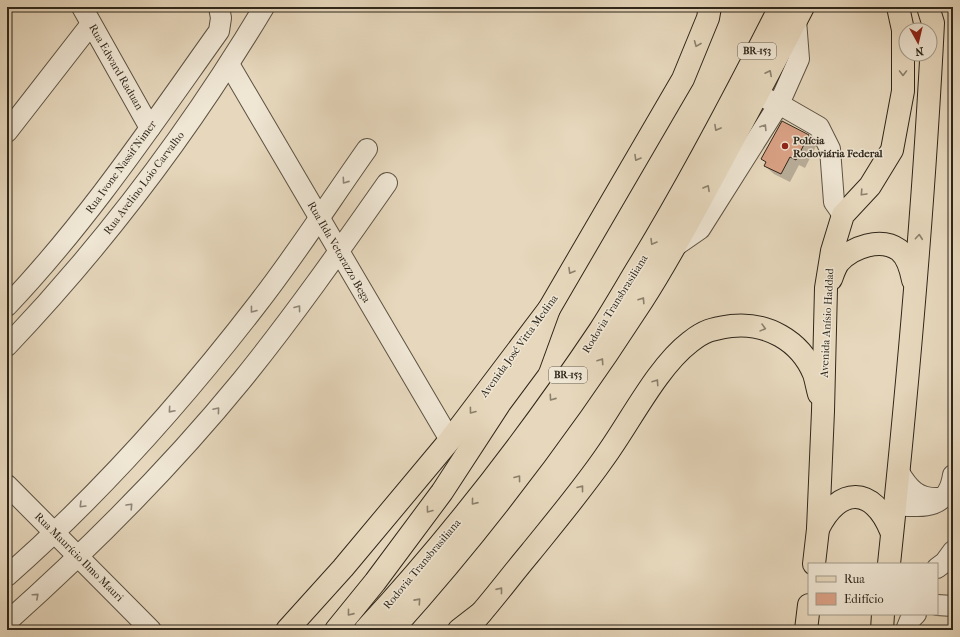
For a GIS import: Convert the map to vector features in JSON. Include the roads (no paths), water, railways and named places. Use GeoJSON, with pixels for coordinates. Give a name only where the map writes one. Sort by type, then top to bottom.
{"type":"FeatureCollection","features":[{"type":"Feature","properties":{"kind":"main road","name":"Avenida José Vitta Medina"},"geometry":{"type":"LineString","coordinates":[[287,630],[343,568],[450,440],[549,309],[683,79],[708,18],[710,7]]}},
{"type":"Feature","properties":{"kind":"main road","name":"Avenida Anísio Haddad"},"geometry":{"type":"LineString","coordinates":[[814,563],[818,529],[826,288],[832,251],[843,215],[870,186],[892,150],[903,92],[903,30],[898,7]]}},
{"type":"Feature","properties":{"kind":"main road","name":"Rodovia Transbrasiliana"},"geometry":{"type":"LineString","coordinates":[[365,630],[479,497],[520,443],[600,330],[669,216],[735,94],[793,11]]}},
{"type":"Feature","properties":{"kind":"main road","name":"Rodovia Transbrasiliana"},"geometry":{"type":"LineString","coordinates":[[392,630],[484,523],[555,429],[642,300],[674,247],[757,96],[793,11]]}},
{"type":"Feature","properties":{"kind":"main road"},"geometry":{"type":"LineString","coordinates":[[889,563],[891,531],[899,472],[928,132],[933,12]]}},
{"type":"Feature","properties":{"kind":"main road"},"geometry":{"type":"LineString","coordinates":[[826,288],[839,263],[851,251],[868,245],[884,245],[899,250],[910,264],[915,289]]}},
{"type":"Feature","properties":{"kind":"main road"},"geometry":{"type":"LineString","coordinates":[[336,630],[375,582],[442,492],[500,403],[528,364],[549,309]]}},
{"type":"Feature","properties":{"kind":"main road"},"geometry":{"type":"LineString","coordinates":[[466,630],[604,459],[674,357],[689,343],[710,329],[743,325],[764,328],[781,335],[800,352],[813,373],[823,411]]}},
{"type":"Feature","properties":{"kind":"main road"},"geometry":{"type":"LineString","coordinates":[[818,529],[829,510],[840,501],[857,497],[895,505]]}},
{"type":"Feature","properties":{"kind":"main road"},"geometry":{"type":"LineString","coordinates":[[869,500],[878,508],[891,531]]}},
{"type":"Feature","properties":{"kind":"main road"},"geometry":{"type":"LineString","coordinates":[[459,630],[481,613]]}},
{"type":"Feature","properties":{"kind":"street","name":"Rua Edward Raduan"},"geometry":{"type":"LineString","coordinates":[[82,7],[150,128]]}},
{"type":"Feature","properties":{"kind":"street","name":"Rua Avelino Loio Carvalho"},"geometry":{"type":"LineString","coordinates":[[7,346],[60,289],[111,228],[187,126],[229,64],[264,7]]}},
{"type":"Feature","properties":{"kind":"street"},"geometry":{"type":"LineString","coordinates":[[674,247],[700,229],[779,104],[799,59],[793,11]]}},
{"type":"Feature","properties":{"kind":"street","name":"Rua Ivone Nassif Nimer"},"geometry":{"type":"LineString","coordinates":[[7,306],[82,220],[150,128],[219,31],[220,13]]}},
{"type":"Feature","properties":{"kind":"street"},"geometry":{"type":"LineString","coordinates":[[7,132],[91,24]]}},
{"type":"Feature","properties":{"kind":"street","name":"Rua Ilda Vetorazzo Bega"},"geometry":{"type":"LineString","coordinates":[[229,64],[450,440]]}},
{"type":"Feature","properties":{"kind":"street"},"geometry":{"type":"LineString","coordinates":[[735,94],[757,96],[779,104],[819,127],[830,149],[834,202],[843,215]]}},
{"type":"Feature","properties":{"kind":"street"},"geometry":{"type":"LineString","coordinates":[[7,576],[54,532],[127,459],[196,381],[260,301],[367,149]]}},
{"type":"Feature","properties":{"kind":"street"},"geometry":{"type":"LineString","coordinates":[[7,622],[79,557],[160,474],[216,410],[275,339],[339,252],[387,183]]}},
{"type":"Feature","properties":{"kind":"street"},"geometry":{"type":"LineString","coordinates":[[899,472],[913,492],[922,497],[944,497]]}},
{"type":"Feature","properties":{"kind":"street"},"geometry":{"type":"LineString","coordinates":[[895,505],[925,506],[934,504],[944,497],[952,486],[953,475]]}},
{"type":"Feature","properties":{"kind":"street","name":"Rua Maurício Ilmo Mauri"},"geometry":{"type":"LineString","coordinates":[[7,485],[151,630]]}},
{"type":"Feature","properties":{"kind":"street"},"geometry":{"type":"LineString","coordinates":[[906,630],[910,620],[915,615]]}},
{"type":"Feature","properties":{"kind":"place","name":"Polícia Rodoviária Federal"},"geometry":{"type":"Point","coordinates":[785,146]}}]}
